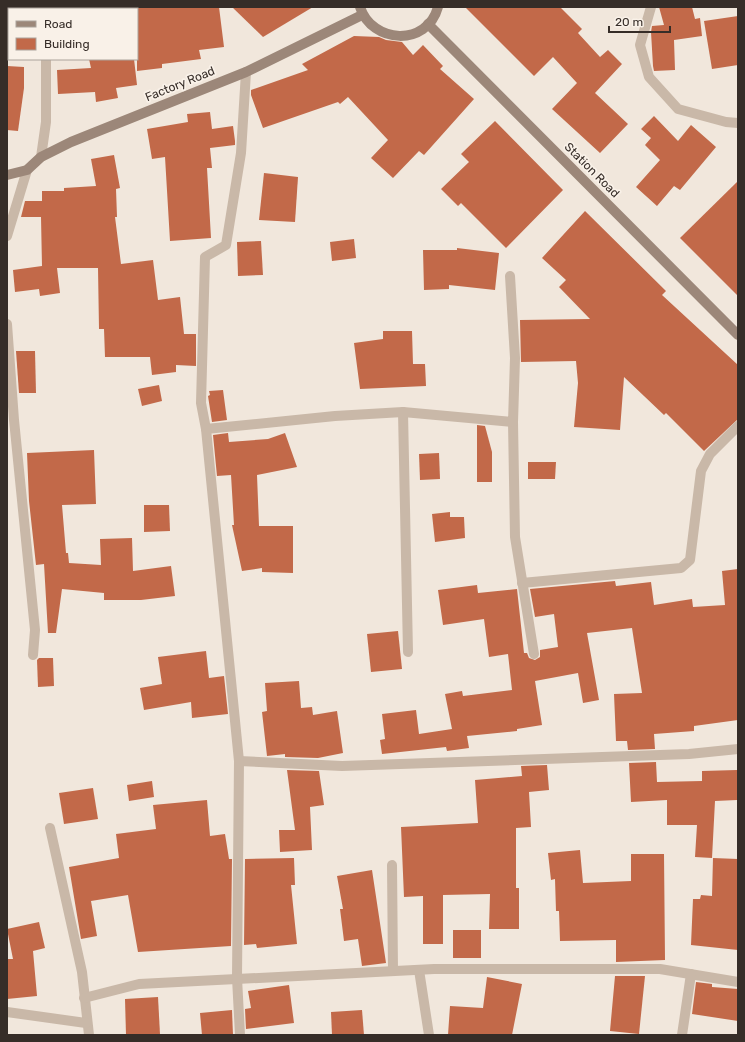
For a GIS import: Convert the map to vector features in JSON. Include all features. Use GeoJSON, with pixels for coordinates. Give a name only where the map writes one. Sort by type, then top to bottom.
{"type":"FeatureCollection","features":[{"type":"Feature","properties":{"kind":"main road"},"geometry":{"type":"LineString","coordinates":[[361,11],[370,25],[381,32],[393,36],[406,36],[418,32],[428,24],[438,7]]}},
{"type":"Feature","properties":{"kind":"main road","name":"Factory Road"},"geometry":{"type":"LineString","coordinates":[[7,175],[27,170],[41,157],[71,142],[246,72],[361,11]]}},
{"type":"Feature","properties":{"kind":"main road","name":"Station Road"},"geometry":{"type":"LineString","coordinates":[[428,24],[738,335]]}},
{"type":"Feature","properties":{"kind":"street"},"geometry":{"type":"LineString","coordinates":[[651,7],[640,45],[649,77],[678,109],[726,122],[738,123]]}},
{"type":"Feature","properties":{"kind":"street"},"geometry":{"type":"LineString","coordinates":[[41,157],[46,122],[46,60]]}},
{"type":"Feature","properties":{"kind":"street"},"geometry":{"type":"LineString","coordinates":[[240,1035],[237,978],[239,761],[206,429],[201,403],[205,257],[226,245],[241,154],[246,72]]}},
{"type":"Feature","properties":{"kind":"street"},"geometry":{"type":"LineString","coordinates":[[7,236],[27,170]]}},
{"type":"Feature","properties":{"kind":"street"},"geometry":{"type":"LineString","coordinates":[[510,276],[515,358],[513,422],[515,537],[534,654]]}},
{"type":"Feature","properties":{"kind":"street"},"geometry":{"type":"LineString","coordinates":[[7,324],[14,420],[35,630],[32,655]]}},
{"type":"Feature","properties":{"kind":"street"},"geometry":{"type":"LineString","coordinates":[[206,429],[335,416],[403,412],[513,422]]}},
{"type":"Feature","properties":{"kind":"street"},"geometry":{"type":"LineString","coordinates":[[403,412],[408,652]]}},
{"type":"Feature","properties":{"kind":"street"},"geometry":{"type":"LineString","coordinates":[[522,583],[681,568],[690,560],[701,471],[710,454],[738,426]]}},
{"type":"Feature","properties":{"kind":"street"},"geometry":{"type":"LineString","coordinates":[[239,761],[342,766],[689,754],[738,749]]}},
{"type":"Feature","properties":{"kind":"street"},"geometry":{"type":"LineString","coordinates":[[50,828],[82,972],[86,1023],[89,1035]]}},
{"type":"Feature","properties":{"kind":"street"},"geometry":{"type":"LineString","coordinates":[[392,865],[393,971]]}},
{"type":"Feature","properties":{"kind":"street"},"geometry":{"type":"LineString","coordinates":[[84,998],[139,984],[419,970],[660,968],[738,982]]}},
{"type":"Feature","properties":{"kind":"street"},"geometry":{"type":"LineString","coordinates":[[419,970],[429,1035]]}},
{"type":"Feature","properties":{"kind":"street"},"geometry":{"type":"LineString","coordinates":[[682,1035],[691,974]]}},
{"type":"Feature","properties":{"kind":"street"},"geometry":{"type":"LineString","coordinates":[[7,1012],[86,1023]]}},
{"type":"Feature","properties":{"kind":"building"},"geometry":{"type":"Polygon","coordinates":[[[219,7],[224,47],[199,50],[201,59],[162,64],[162,68],[137,71],[137,8],[219,7]]]}},
{"type":"Feature","properties":{"kind":"building"},"geometry":{"type":"Polygon","coordinates":[[[232,7],[313,7],[263,37],[232,7]]]}},
{"type":"Feature","properties":{"kind":"building"},"geometry":{"type":"Polygon","coordinates":[[[465,7],[560,7],[582,29],[578,33],[600,57],[608,50],[622,64],[595,93],[628,124],[600,153],[552,109],[577,83],[553,57],[534,76],[465,7]]]}},
{"type":"Feature","properties":{"kind":"building"},"geometry":{"type":"Polygon","coordinates":[[[659,7],[692,7],[695,19],[700,18],[702,36],[674,40],[675,70],[654,71],[651,32],[652,26],[664,25],[659,7]]]}},
{"type":"Feature","properties":{"kind":"building"},"geometry":{"type":"Polygon","coordinates":[[[738,16],[738,65],[712,69],[704,21],[738,16]]]}},
{"type":"Feature","properties":{"kind":"building"},"geometry":{"type":"Polygon","coordinates":[[[354,36],[379,37],[386,40],[402,42],[413,55],[423,45],[443,66],[440,69],[474,99],[424,155],[419,151],[393,178],[371,158],[388,140],[348,97],[340,104],[338,102],[263,128],[251,95],[251,90],[308,70],[302,64],[354,36]]]}},
{"type":"Feature","properties":{"kind":"building"},"geometry":{"type":"Polygon","coordinates":[[[89,60],[134,60],[137,85],[116,88],[118,98],[96,102],[95,92],[58,94],[57,70],[91,68],[89,60]]]}},
{"type":"Feature","properties":{"kind":"building"},"geometry":{"type":"Polygon","coordinates":[[[7,66],[24,67],[24,88],[18,131],[7,130],[7,66]]]}},
{"type":"Feature","properties":{"kind":"building"},"geometry":{"type":"Polygon","coordinates":[[[210,112],[212,129],[233,126],[235,141],[235,145],[210,148],[212,168],[207,168],[211,238],[170,241],[165,157],[152,159],[147,129],[188,122],[187,114],[210,112]]]}},
{"type":"Feature","properties":{"kind":"building"},"geometry":{"type":"Polygon","coordinates":[[[654,116],[678,141],[691,125],[716,147],[680,190],[674,186],[657,206],[636,187],[660,160],[645,145],[651,138],[641,129],[654,116]]]}},
{"type":"Feature","properties":{"kind":"building"},"geometry":{"type":"Polygon","coordinates":[[[495,121],[563,190],[506,248],[461,203],[458,206],[441,189],[469,162],[461,154],[495,121]]]}},
{"type":"Feature","properties":{"kind":"building"},"geometry":{"type":"Polygon","coordinates":[[[114,155],[120,188],[116,189],[117,217],[115,217],[121,264],[153,260],[158,300],[180,297],[184,334],[196,334],[196,366],[176,365],[176,372],[152,375],[150,357],[105,357],[104,329],[99,329],[98,268],[57,268],[60,293],[40,296],[39,289],[15,292],[13,270],[42,266],[41,217],[21,217],[25,201],[42,201],[42,191],[64,191],[64,188],[96,186],[91,159],[114,155]]]}},
{"type":"Feature","properties":{"kind":"building"},"geometry":{"type":"Polygon","coordinates":[[[264,173],[298,177],[295,222],[259,220],[264,173]]]}},
{"type":"Feature","properties":{"kind":"building"},"geometry":{"type":"Polygon","coordinates":[[[738,181],[738,296],[680,238],[738,181]]]}},
{"type":"Feature","properties":{"kind":"building"},"geometry":{"type":"Polygon","coordinates":[[[585,211],[666,291],[662,295],[738,365],[738,419],[704,451],[666,413],[664,415],[624,377],[620,430],[574,427],[578,383],[576,361],[521,362],[520,320],[590,319],[559,287],[566,280],[542,258],[585,211]]]}},
{"type":"Feature","properties":{"kind":"building"},"geometry":{"type":"Polygon","coordinates":[[[354,239],[356,258],[332,261],[330,242],[354,239]]]}},
{"type":"Feature","properties":{"kind":"building"},"geometry":{"type":"Polygon","coordinates":[[[261,241],[263,275],[238,276],[237,242],[261,241]]]}},
{"type":"Feature","properties":{"kind":"building"},"geometry":{"type":"Polygon","coordinates":[[[457,248],[499,253],[495,290],[449,285],[449,289],[424,290],[423,250],[457,250],[457,248]]]}},
{"type":"Feature","properties":{"kind":"building"},"geometry":{"type":"Polygon","coordinates":[[[383,331],[412,331],[413,364],[425,364],[426,386],[360,389],[354,343],[383,339],[383,331]]]}},
{"type":"Feature","properties":{"kind":"building"},"geometry":{"type":"Polygon","coordinates":[[[16,351],[35,351],[36,393],[19,393],[16,351]]]}},
{"type":"Feature","properties":{"kind":"building"},"geometry":{"type":"Polygon","coordinates":[[[159,385],[162,401],[142,406],[138,389],[159,385]]]}},
{"type":"Feature","properties":{"kind":"building"},"geometry":{"type":"Polygon","coordinates":[[[223,390],[227,420],[212,422],[208,396],[210,395],[209,391],[223,390]]]}},
{"type":"Feature","properties":{"kind":"building"},"geometry":{"type":"Polygon","coordinates":[[[477,425],[485,426],[492,452],[492,482],[477,482],[477,425]]]}},
{"type":"Feature","properties":{"kind":"building"},"geometry":{"type":"Polygon","coordinates":[[[228,433],[229,442],[268,439],[285,433],[297,467],[257,475],[259,526],[293,526],[293,573],[262,572],[262,568],[242,571],[232,525],[234,525],[231,475],[217,476],[213,435],[228,433]]]}},
{"type":"Feature","properties":{"kind":"building"},"geometry":{"type":"Polygon","coordinates":[[[94,450],[96,504],[62,505],[66,553],[68,553],[69,563],[101,565],[100,539],[132,538],[133,571],[171,566],[175,596],[141,600],[104,600],[104,593],[62,589],[56,633],[48,633],[44,564],[36,565],[29,501],[27,453],[94,450]]]}},
{"type":"Feature","properties":{"kind":"building"},"geometry":{"type":"Polygon","coordinates":[[[439,453],[440,479],[420,480],[419,454],[439,453]]]}},
{"type":"Feature","properties":{"kind":"building"},"geometry":{"type":"Polygon","coordinates":[[[528,462],[556,462],[555,479],[528,479],[528,462]]]}},
{"type":"Feature","properties":{"kind":"building"},"geometry":{"type":"Polygon","coordinates":[[[144,505],[169,505],[170,531],[144,532],[144,505]]]}},
{"type":"Feature","properties":{"kind":"building"},"geometry":{"type":"Polygon","coordinates":[[[450,512],[450,517],[464,517],[465,538],[435,542],[432,514],[450,512]]]}},
{"type":"Feature","properties":{"kind":"building"},"geometry":{"type":"Polygon","coordinates":[[[738,569],[738,720],[694,726],[694,731],[654,734],[655,749],[628,750],[627,741],[616,741],[614,694],[642,693],[632,628],[587,633],[599,700],[583,703],[578,673],[535,681],[542,725],[517,729],[517,731],[467,736],[469,748],[447,751],[446,747],[382,754],[380,740],[385,739],[382,714],[416,710],[419,734],[452,729],[445,694],[462,691],[463,696],[512,690],[508,654],[489,657],[484,619],[443,625],[438,590],[477,585],[478,593],[517,589],[524,653],[527,653],[529,658],[535,660],[540,657],[540,650],[558,647],[554,614],[535,617],[530,589],[615,581],[616,586],[651,582],[654,605],[692,599],[693,607],[725,605],[722,571],[738,569]]]}},
{"type":"Feature","properties":{"kind":"building"},"geometry":{"type":"Polygon","coordinates":[[[398,631],[402,669],[371,672],[367,634],[398,631]]]}},
{"type":"Feature","properties":{"kind":"building"},"geometry":{"type":"Polygon","coordinates":[[[206,651],[209,678],[224,676],[228,714],[192,718],[191,702],[144,710],[140,688],[162,684],[158,657],[206,651]]]}},
{"type":"Feature","properties":{"kind":"building"},"geometry":{"type":"Polygon","coordinates":[[[39,658],[53,658],[54,686],[38,687],[37,660],[39,658]]]}},
{"type":"Feature","properties":{"kind":"building"},"geometry":{"type":"Polygon","coordinates":[[[299,681],[301,708],[312,707],[313,715],[337,711],[343,753],[318,758],[285,757],[285,754],[267,756],[262,712],[267,711],[265,683],[299,681]]]}},
{"type":"Feature","properties":{"kind":"building"},"geometry":{"type":"Polygon","coordinates":[[[656,762],[657,782],[702,781],[702,771],[737,770],[737,800],[715,801],[712,858],[695,857],[697,825],[667,825],[667,800],[631,802],[629,763],[656,762]]]}},
{"type":"Feature","properties":{"kind":"building"},"geometry":{"type":"Polygon","coordinates":[[[547,765],[549,790],[529,792],[531,827],[516,828],[516,888],[519,888],[519,929],[489,929],[490,894],[443,895],[443,944],[423,944],[423,896],[404,897],[401,827],[478,823],[475,780],[522,776],[521,766],[547,765]]]}},
{"type":"Feature","properties":{"kind":"building"},"geometry":{"type":"Polygon","coordinates":[[[287,770],[319,771],[324,805],[310,807],[312,850],[280,852],[279,830],[295,830],[287,770]]]}},
{"type":"Feature","properties":{"kind":"building"},"geometry":{"type":"Polygon","coordinates":[[[152,781],[154,797],[129,801],[127,785],[152,781]]]}},
{"type":"Feature","properties":{"kind":"building"},"geometry":{"type":"Polygon","coordinates":[[[93,788],[98,819],[64,824],[59,793],[93,788]]]}},
{"type":"Feature","properties":{"kind":"building"},"geometry":{"type":"Polygon","coordinates":[[[207,800],[210,836],[225,834],[229,859],[232,859],[231,946],[138,952],[128,895],[91,901],[97,936],[81,939],[69,867],[119,858],[116,834],[156,829],[153,805],[207,800]]]}},
{"type":"Feature","properties":{"kind":"building"},"geometry":{"type":"Polygon","coordinates":[[[580,850],[583,883],[631,881],[631,854],[664,854],[665,960],[616,962],[616,940],[560,941],[559,911],[556,911],[555,879],[551,880],[548,853],[580,850]]]}},
{"type":"Feature","properties":{"kind":"building"},"geometry":{"type":"Polygon","coordinates":[[[294,858],[295,885],[291,885],[297,944],[257,948],[256,944],[244,945],[245,859],[294,858]]]}},
{"type":"Feature","properties":{"kind":"building"},"geometry":{"type":"Polygon","coordinates":[[[713,858],[738,859],[738,950],[691,945],[693,899],[700,899],[701,895],[712,896],[713,858]]]}},
{"type":"Feature","properties":{"kind":"building"},"geometry":{"type":"Polygon","coordinates":[[[372,870],[386,963],[362,966],[358,939],[344,941],[340,909],[343,909],[337,876],[372,870]]]}},
{"type":"Feature","properties":{"kind":"building"},"geometry":{"type":"Polygon","coordinates":[[[39,922],[45,948],[33,951],[37,996],[7,999],[7,959],[13,959],[7,929],[39,922]]]}},
{"type":"Feature","properties":{"kind":"building"},"geometry":{"type":"Polygon","coordinates":[[[453,930],[481,930],[481,958],[453,958],[453,930]]]}},
{"type":"Feature","properties":{"kind":"building"},"geometry":{"type":"Polygon","coordinates":[[[615,976],[645,976],[639,1034],[610,1031],[615,976]]]}},
{"type":"Feature","properties":{"kind":"building"},"geometry":{"type":"Polygon","coordinates":[[[487,977],[522,984],[512,1035],[448,1035],[450,1006],[483,1008],[487,977]]]}},
{"type":"Feature","properties":{"kind":"building"},"geometry":{"type":"Polygon","coordinates":[[[696,982],[712,984],[712,987],[738,989],[738,1021],[692,1014],[696,982]]]}},
{"type":"Feature","properties":{"kind":"building"},"geometry":{"type":"Polygon","coordinates":[[[289,985],[294,1023],[246,1029],[245,1009],[251,1008],[248,991],[289,985]]]}},
{"type":"Feature","properties":{"kind":"building"},"geometry":{"type":"Polygon","coordinates":[[[158,997],[160,1034],[126,1035],[125,999],[158,997]]]}},
{"type":"Feature","properties":{"kind":"building"},"geometry":{"type":"Polygon","coordinates":[[[232,1010],[233,1035],[202,1035],[200,1013],[232,1010]]]}},
{"type":"Feature","properties":{"kind":"building"},"geometry":{"type":"Polygon","coordinates":[[[362,1010],[364,1035],[332,1035],[331,1012],[362,1010]]]}}]}
